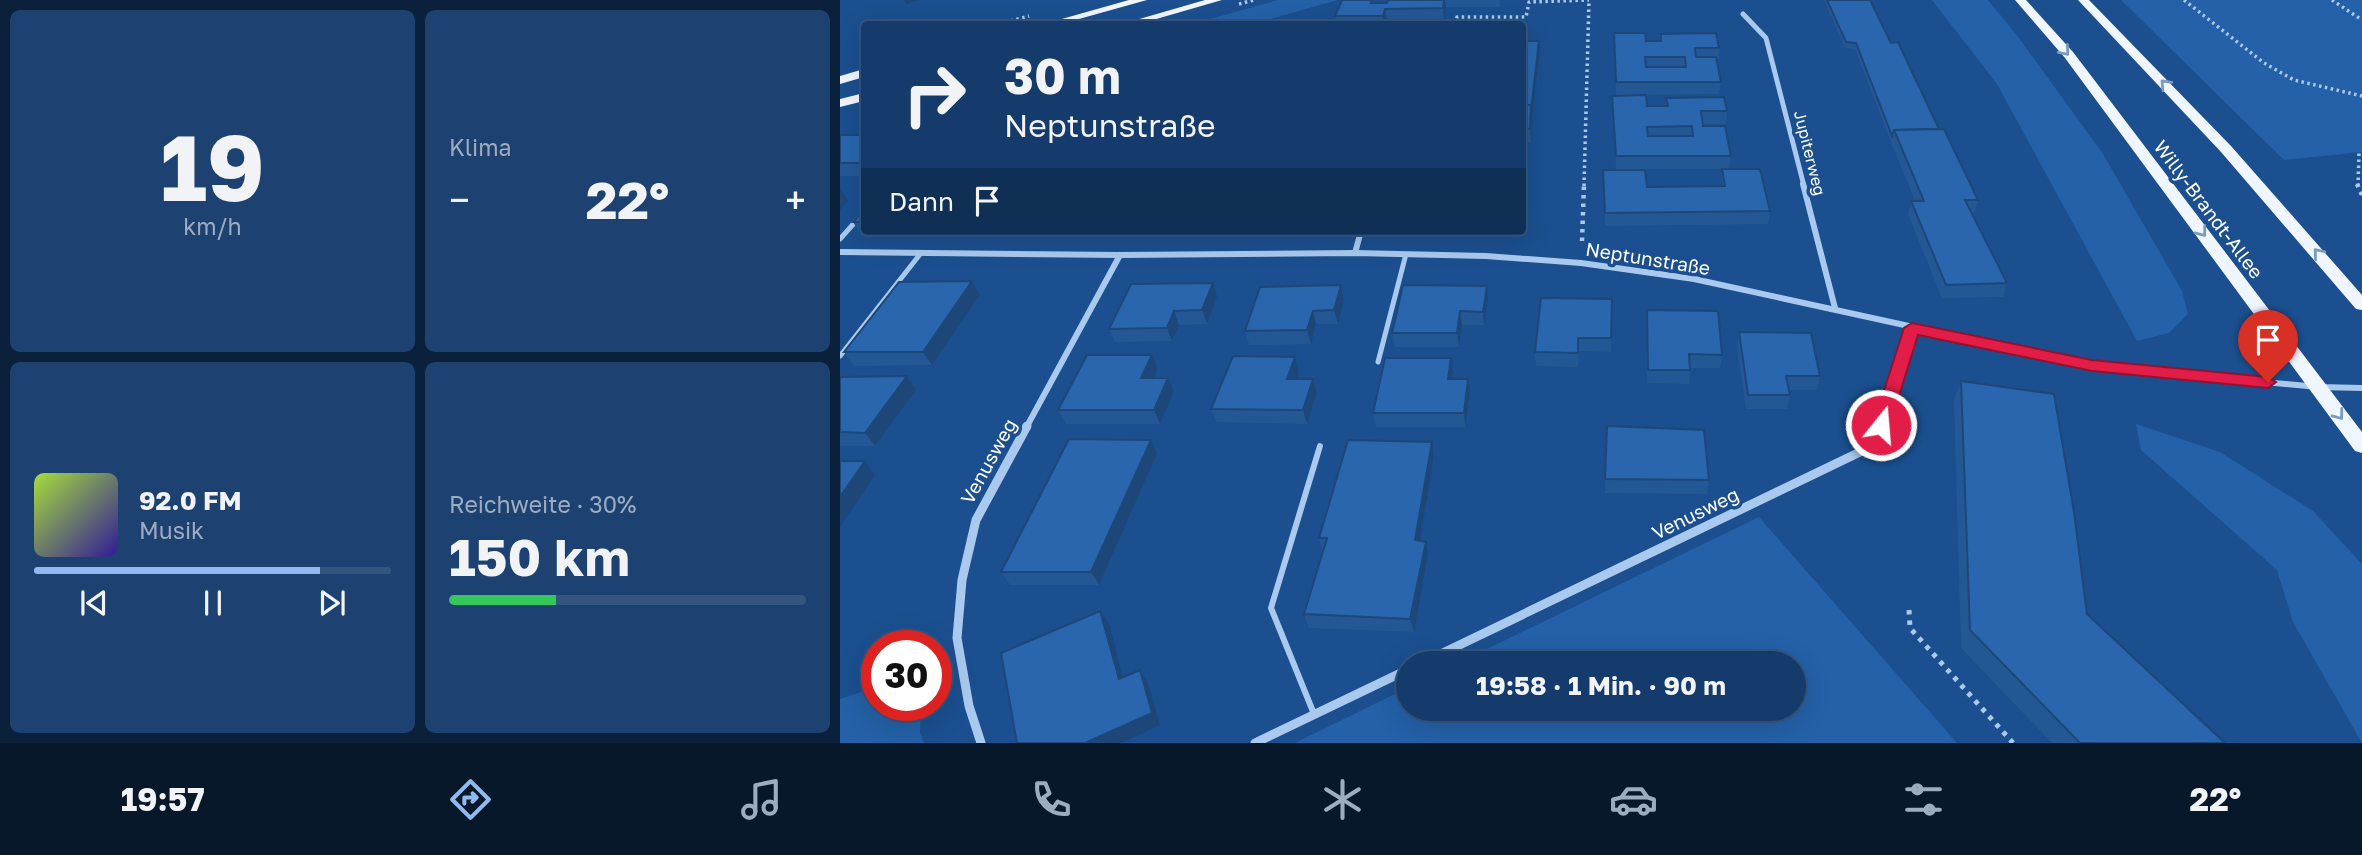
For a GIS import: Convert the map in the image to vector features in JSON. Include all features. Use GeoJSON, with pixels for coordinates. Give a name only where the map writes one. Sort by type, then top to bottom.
{"type":"FeatureCollection","features":[{"type":"Feature","properties":{"kind":"main road"},"geometry":{"type":"LineString","coordinates":[[1061,21],[1142,0]]}},
{"type":"Feature","properties":{"kind":"main road"},"geometry":{"type":"LineString","coordinates":[[1139,21],[1217,0]]}},
{"type":"Feature","properties":{"kind":"main road","name":"Willy-Brandt-Allee"},"geometry":{"type":"LineString","coordinates":[[2020,0],[2069,55],[2362,446]]}},
{"type":"Feature","properties":{"kind":"main road"},"geometry":{"type":"LineString","coordinates":[[2083,0],[2282,210],[2362,305]]}},
{"type":"Feature","properties":{"kind":"main road"},"geometry":{"type":"LineString","coordinates":[[840,80],[861,74]]}},
{"type":"Feature","properties":{"kind":"main road"},"geometry":{"type":"LineString","coordinates":[[840,103],[861,98]]}},
{"type":"Feature","properties":{"kind":"street","name":"Jupiterweg"},"geometry":{"type":"LineString","coordinates":[[1743,13],[1766,38],[1835,308]]}},
{"type":"Feature","properties":{"kind":"street"},"geometry":{"type":"LineString","coordinates":[[1355,253],[1360,235]]}},
{"type":"Feature","properties":{"kind":"street","name":"Neptunstraße"},"geometry":{"type":"LineString","coordinates":[[840,252],[1120,255],[1355,253],[1581,263],[1694,279],[2092,366],[2318,387],[2362,388]]}},
{"type":"Feature","properties":{"kind":"street","name":"Venusweg"},"geometry":{"type":"LineString","coordinates":[[981,743],[969,706],[957,638],[962,580],[976,520],[1120,255]]}},
{"type":"Feature","properties":{"kind":"street","name":"Venusweg"},"geometry":{"type":"LineString","coordinates":[[1447,651],[1860,452],[1881,425],[1912,328]]}},
{"type":"Feature","properties":{"kind":"street"},"geometry":{"type":"LineString","coordinates":[[1255,743],[1396,675]]}},
{"type":"Feature","properties":{"kind":"lane"},"geometry":{"type":"LineString","coordinates":[[840,239],[861,215]]}},
{"type":"Feature","properties":{"kind":"lane"},"geometry":{"type":"LineString","coordinates":[[840,356],[920,253]]}},
{"type":"Feature","properties":{"kind":"lane"},"geometry":{"type":"LineString","coordinates":[[1378,362],[1406,254]]}},
{"type":"Feature","properties":{"kind":"lane"},"geometry":{"type":"LineString","coordinates":[[1314,715],[1272,608],[1320,446]]}},
{"type":"Feature","properties":{"kind":"path"},"geometry":{"type":"LineString","coordinates":[[1456,21],[1457,17],[1526,18],[1529,2],[1589,0],[1581,263]]}},
{"type":"Feature","properties":{"kind":"path"},"geometry":{"type":"LineString","coordinates":[[2184,0],[2264,63],[2294,80],[2362,96]]}},
{"type":"Feature","properties":{"kind":"path"},"geometry":{"type":"LineString","coordinates":[[2332,0],[2362,20]]}},
{"type":"Feature","properties":{"kind":"path"},"geometry":{"type":"LineString","coordinates":[[2362,152],[2359,153],[2357,183],[2362,195]]}},
{"type":"Feature","properties":{"kind":"path"},"geometry":{"type":"LineString","coordinates":[[1909,610],[1910,628],[2013,743]]}},
{"type":"Feature","properties":{"kind":"shaded area"},"geometry":{"type":"Polygon","coordinates":[[[1278,0],[1338,0],[1263,21],[1203,21],[1278,0]]]}},
{"type":"Feature","properties":{"kind":"shaded area"},"geometry":{"type":"Polygon","coordinates":[[[1932,0],[1988,0],[2019,38],[2103,154],[2182,291],[2188,314],[2169,333],[2137,341],[1997,84],[1932,0]]]}},
{"type":"Feature","properties":{"kind":"shaded area"},"geometry":{"type":"Polygon","coordinates":[[[2121,0],[2362,0],[2362,152],[2284,160],[2121,0]]]}},
{"type":"Feature","properties":{"kind":"shaded area"},"geometry":{"type":"Polygon","coordinates":[[[2136,424],[2220,452],[2313,511],[2362,564],[2362,743],[2293,622],[2277,570],[2141,450],[2136,424]]]}},
{"type":"Feature","properties":{"kind":"shaded area"},"geometry":{"type":"Polygon","coordinates":[[[1759,517],[1957,743],[1295,743],[1396,693],[1396,721],[1806,721],[1806,651],[1483,651],[1759,517]]]}},
{"type":"Feature","properties":{"kind":"shaded area"},"geometry":{"type":"Polygon","coordinates":[[[861,692],[861,721],[920,721],[920,733],[924,743],[840,743],[840,699],[861,692]]]}},
{"type":"Feature","properties":{"kind":"building"},"geometry":{"type":"Polygon","coordinates":[[[1342,0],[1387,3],[1388,0],[1444,0],[1443,8],[1385,9],[1383,16],[1335,16],[1342,0]]]}},
{"type":"Feature","properties":{"kind":"building"},"geometry":{"type":"Polygon","coordinates":[[[1827,0],[1870,0],[1891,43],[1898,42],[1939,129],[1894,130],[1892,136],[1856,43],[1846,42],[1827,0]]]}},
{"type":"Feature","properties":{"kind":"building"},"geometry":{"type":"Polygon","coordinates":[[[1614,33],[1645,33],[1646,41],[1661,41],[1661,34],[1716,33],[1719,48],[1695,48],[1696,57],[1716,57],[1721,82],[1616,82],[1614,33]],[[1645,57],[1646,67],[1686,67],[1685,57],[1645,57]]]}},
{"type":"Feature","properties":{"kind":"building"},"geometry":{"type":"Polygon","coordinates":[[[1526,41],[1539,41],[1531,111],[1531,105],[1526,105],[1526,41]]]}},
{"type":"Feature","properties":{"kind":"building"},"geometry":{"type":"Polygon","coordinates":[[[1646,95],[1647,106],[1668,106],[1666,98],[1724,97],[1727,111],[1701,111],[1703,126],[1725,126],[1731,156],[1616,156],[1612,96],[1646,95]],[[1692,126],[1647,127],[1648,136],[1693,136],[1692,126]]]}},
{"type":"Feature","properties":{"kind":"building"},"geometry":{"type":"Polygon","coordinates":[[[1526,105],[1531,105],[1530,129],[1526,129],[1526,105]]]}},
{"type":"Feature","properties":{"kind":"building"},"geometry":{"type":"Polygon","coordinates":[[[1944,129],[1978,200],[1965,200],[2007,283],[1946,285],[1911,201],[1924,201],[1894,130],[1944,129]]]}},
{"type":"Feature","properties":{"kind":"building"},"geometry":{"type":"Polygon","coordinates":[[[840,135],[861,135],[861,163],[840,163],[840,135]]]}},
{"type":"Feature","properties":{"kind":"building"},"geometry":{"type":"Polygon","coordinates":[[[1722,169],[1760,169],[1770,211],[1605,213],[1603,170],[1645,170],[1647,187],[1725,186],[1722,169]]]}},
{"type":"Feature","properties":{"kind":"building"},"geometry":{"type":"Polygon","coordinates":[[[861,213],[861,222],[853,222],[861,213]]]}},
{"type":"Feature","properties":{"kind":"building"},"geometry":{"type":"Polygon","coordinates":[[[972,281],[923,352],[844,352],[899,282],[972,281]]]}},
{"type":"Feature","properties":{"kind":"building"},"geometry":{"type":"Polygon","coordinates":[[[1213,283],[1202,310],[1174,311],[1167,328],[1109,329],[1131,284],[1213,283]]]}},
{"type":"Feature","properties":{"kind":"building"},"geometry":{"type":"Polygon","coordinates":[[[1341,285],[1334,310],[1313,311],[1307,330],[1245,331],[1260,287],[1341,285]]]}},
{"type":"Feature","properties":{"kind":"building"},"geometry":{"type":"Polygon","coordinates":[[[1403,285],[1487,286],[1483,312],[1460,311],[1457,333],[1392,333],[1403,285]]]}},
{"type":"Feature","properties":{"kind":"building"},"geometry":{"type":"Polygon","coordinates":[[[1541,298],[1612,299],[1611,338],[1578,338],[1578,353],[1535,352],[1541,298]]]}},
{"type":"Feature","properties":{"kind":"building"},"geometry":{"type":"Polygon","coordinates":[[[1647,310],[1718,311],[1722,355],[1689,354],[1690,370],[1648,370],[1647,310]]]}},
{"type":"Feature","properties":{"kind":"building"},"geometry":{"type":"Polygon","coordinates":[[[1739,332],[1811,333],[1820,376],[1786,376],[1790,395],[1748,395],[1739,332]]]}},
{"type":"Feature","properties":{"kind":"building"},"geometry":{"type":"Polygon","coordinates":[[[1087,355],[1152,355],[1141,378],[1168,378],[1154,410],[1058,410],[1087,355]]]}},
{"type":"Feature","properties":{"kind":"building"},"geometry":{"type":"Polygon","coordinates":[[[1233,356],[1295,357],[1287,379],[1313,379],[1303,410],[1211,409],[1233,356]]]}},
{"type":"Feature","properties":{"kind":"building"},"geometry":{"type":"Polygon","coordinates":[[[1385,358],[1451,358],[1448,379],[1468,379],[1464,413],[1373,413],[1385,358]]]}},
{"type":"Feature","properties":{"kind":"building"},"geometry":{"type":"Polygon","coordinates":[[[907,376],[865,433],[840,432],[840,377],[907,376]]]}},
{"type":"Feature","properties":{"kind":"building"},"geometry":{"type":"Polygon","coordinates":[[[1961,381],[2054,394],[2074,512],[2087,614],[2225,743],[2080,743],[1970,630],[1961,381]]]}},
{"type":"Feature","properties":{"kind":"building"},"geometry":{"type":"Polygon","coordinates":[[[1607,426],[1704,430],[1709,480],[1605,479],[1607,426]]]}},
{"type":"Feature","properties":{"kind":"building"},"geometry":{"type":"Polygon","coordinates":[[[1069,439],[1151,440],[1091,572],[1001,572],[1069,439]]]}},
{"type":"Feature","properties":{"kind":"building"},"geometry":{"type":"Polygon","coordinates":[[[1348,440],[1432,442],[1415,540],[1426,542],[1410,619],[1304,614],[1327,538],[1319,538],[1348,440]]]}},
{"type":"Feature","properties":{"kind":"building"},"geometry":{"type":"Polygon","coordinates":[[[840,461],[865,461],[840,497],[840,461]]]}},
{"type":"Feature","properties":{"kind":"building"},"geometry":{"type":"Polygon","coordinates":[[[1100,611],[1119,679],[1140,670],[1152,713],[1085,743],[1017,743],[1001,653],[1100,611]]]}},
{"type":"Feature","properties":{"kind":"route"},"geometry":{"type":"LineString","coordinates":[[1881,425],[1912,328],[2092,366],[2268,382]]}}]}
